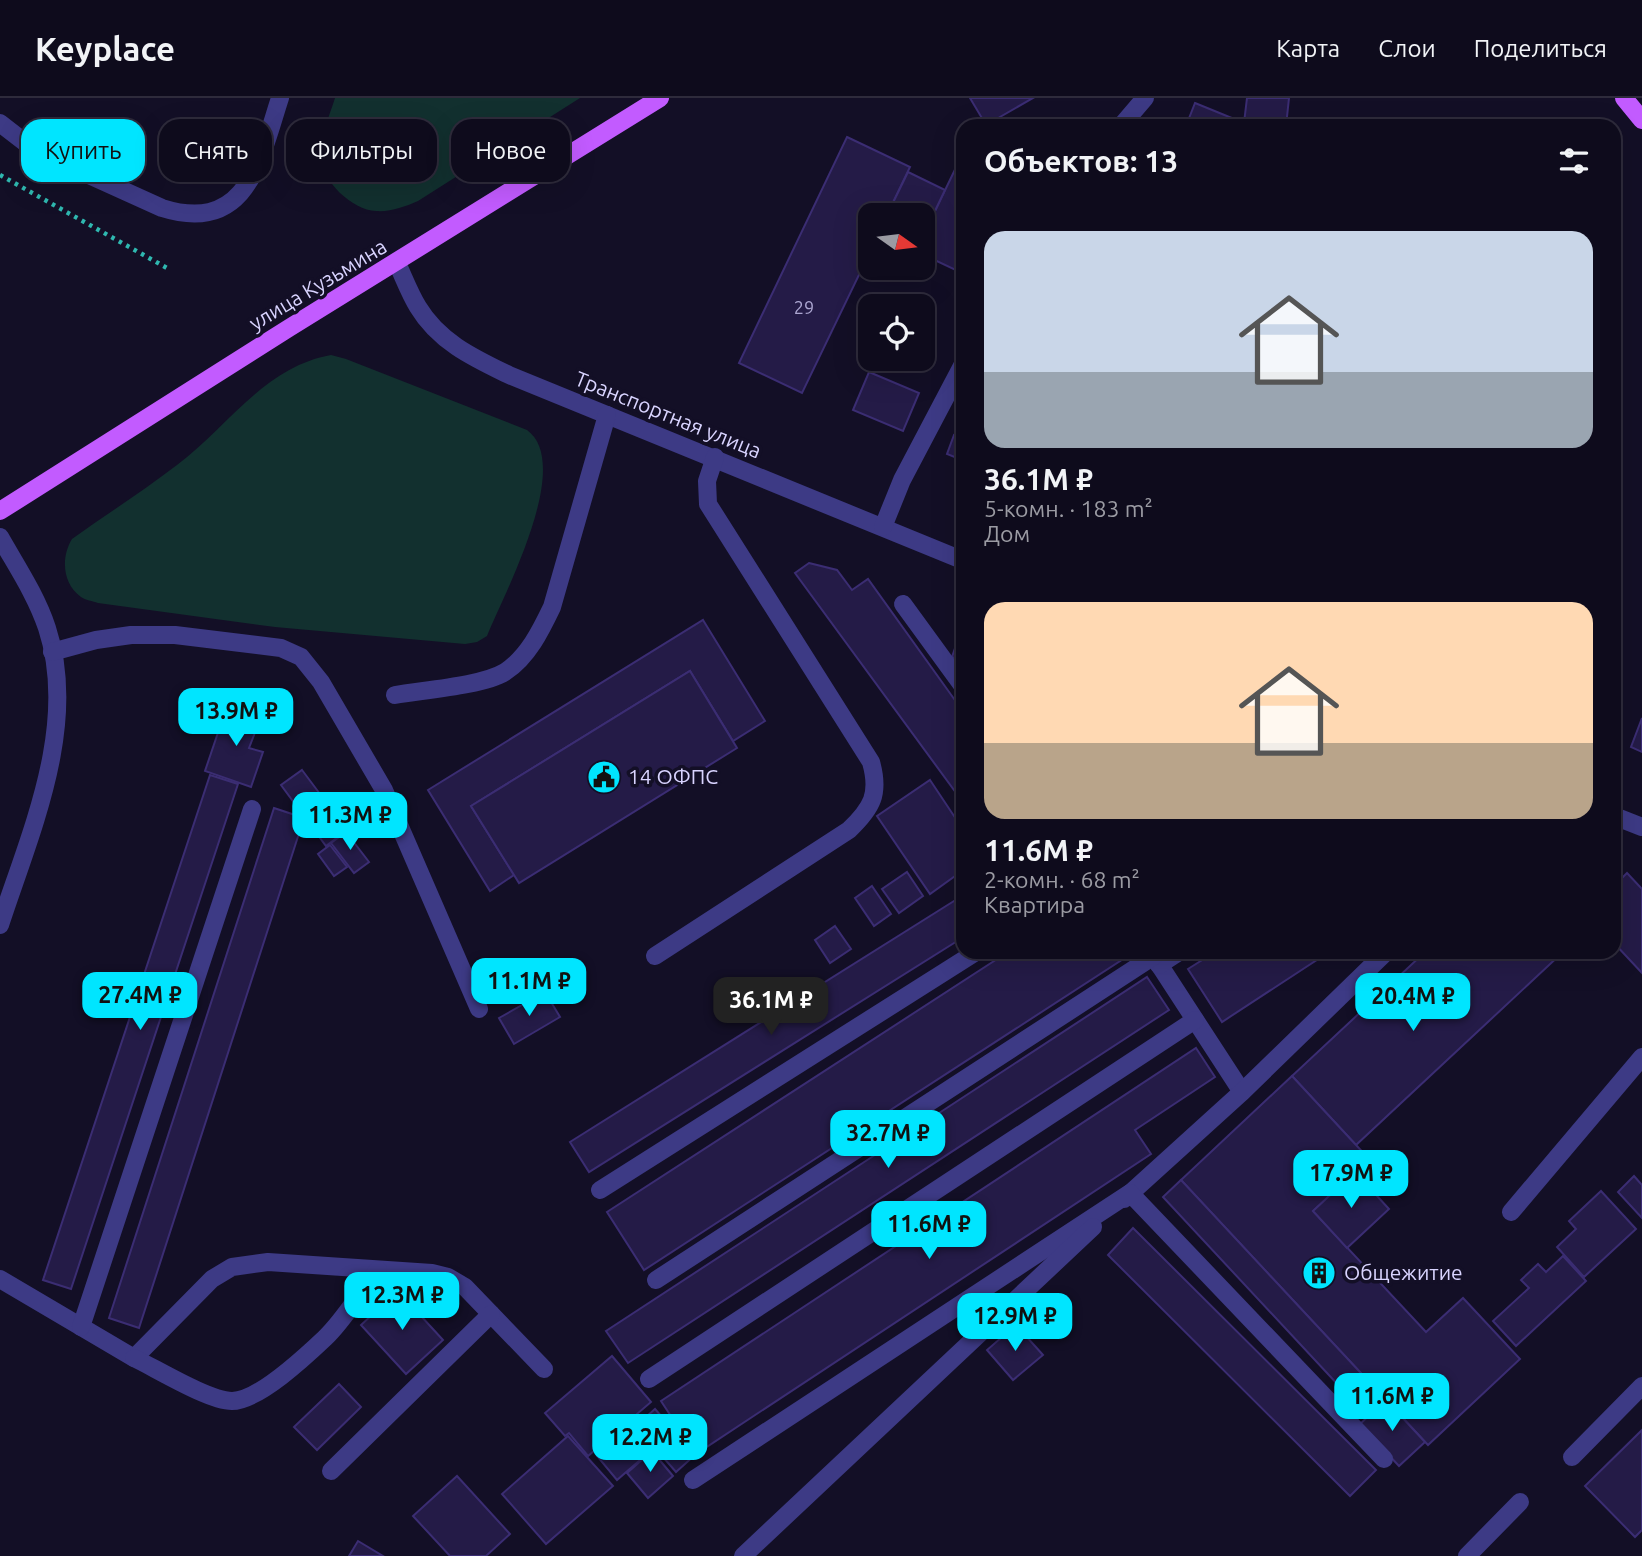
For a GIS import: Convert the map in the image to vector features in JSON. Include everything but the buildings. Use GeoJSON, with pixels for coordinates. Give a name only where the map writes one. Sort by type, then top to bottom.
{"type":"FeatureCollection","features":[{"type":"Feature","properties":{"kind":"main road","name":"улица Кузьмина"},"geometry":{"type":"LineString","coordinates":[[0,511],[660,98]]}},
{"type":"Feature","properties":{"kind":"main road"},"geometry":{"type":"LineString","coordinates":[[1624,98],[1642,120]]}},
{"type":"Feature","properties":{"kind":"street"},"geometry":{"type":"LineString","coordinates":[[0,123],[36,151],[162,208],[180,213],[209,211],[242,195],[251,180],[280,98]]}},
{"type":"Feature","properties":{"kind":"street"},"geometry":{"type":"LineString","coordinates":[[1127,119],[1145,98]]}},
{"type":"Feature","properties":{"kind":"street","name":"Транспортная улица"},"geometry":{"type":"LineString","coordinates":[[397,263],[419,309],[441,335],[469,356],[509,375],[715,457],[956,558]]}},
{"type":"Feature","properties":{"kind":"street"},"geometry":{"type":"LineString","coordinates":[[883,527],[907,470],[956,377]]}},
{"type":"Feature","properties":{"kind":"street"},"geometry":{"type":"LineString","coordinates":[[395,695],[480,681],[504,672],[520,659],[552,607],[607,415]]}},
{"type":"Feature","properties":{"kind":"street"},"geometry":{"type":"LineString","coordinates":[[654,956],[849,830],[866,814],[874,796],[876,779],[871,762],[708,505],[707,481],[715,457]]}},
{"type":"Feature","properties":{"kind":"street"},"geometry":{"type":"LineString","coordinates":[[0,537],[35,596],[52,652],[57,701],[54,739],[35,818],[0,925]]}},
{"type":"Feature","properties":{"kind":"street"},"geometry":{"type":"LineString","coordinates":[[903,604],[956,677]]}},
{"type":"Feature","properties":{"kind":"street"},"geometry":{"type":"LineString","coordinates":[[52,652],[96,640],[131,635],[175,635],[281,648],[302,657],[321,682],[384,790],[478,1009]]}},
{"type":"Feature","properties":{"kind":"street"},"geometry":{"type":"LineString","coordinates":[[81,1327],[252,809]]}},
{"type":"Feature","properties":{"kind":"street"},"geometry":{"type":"LineString","coordinates":[[1621,819],[1642,827]]}},
{"type":"Feature","properties":{"kind":"street"},"geometry":{"type":"LineString","coordinates":[[600,1191],[965,959]]}},
{"type":"Feature","properties":{"kind":"street"},"geometry":{"type":"LineString","coordinates":[[656,1280],[1153,959]]}},
{"type":"Feature","properties":{"kind":"street"},"geometry":{"type":"LineString","coordinates":[[1156,959],[1242,1092]]}},
{"type":"Feature","properties":{"kind":"street"},"geometry":{"type":"LineString","coordinates":[[743,1556],[1130,1193],[1242,1092],[1379,959]]}},
{"type":"Feature","properties":{"kind":"street"},"geometry":{"type":"LineString","coordinates":[[649,1379],[1195,1020]]}},
{"type":"Feature","properties":{"kind":"street"},"geometry":{"type":"LineString","coordinates":[[1511,1212],[1642,1057]]}},
{"type":"Feature","properties":{"kind":"street"},"geometry":{"type":"LineString","coordinates":[[1130,1193],[1384,1459]]}},
{"type":"Feature","properties":{"kind":"street"},"geometry":{"type":"LineString","coordinates":[[693,1480],[1130,1193]]}},
{"type":"Feature","properties":{"kind":"street"},"geometry":{"type":"LineString","coordinates":[[134,1358],[212,1279],[232,1267],[268,1262],[432,1273],[448,1278],[465,1287],[544,1369]]}},
{"type":"Feature","properties":{"kind":"street"},"geometry":{"type":"LineString","coordinates":[[0,1279],[134,1358],[212,1396],[232,1401],[263,1390],[326,1337],[377,1270]]}},
{"type":"Feature","properties":{"kind":"street"},"geometry":{"type":"LineString","coordinates":[[331,1471],[491,1314]]}},
{"type":"Feature","properties":{"kind":"street"},"geometry":{"type":"LineString","coordinates":[[1572,1457],[1642,1387]]}},
{"type":"Feature","properties":{"kind":"street"},"geometry":{"type":"LineString","coordinates":[[1467,1556],[1520,1502]]}},
{"type":"Feature","properties":{"kind":"path"},"geometry":{"type":"LineString","coordinates":[[0,175],[167,268]]}},
{"type":"Feature","properties":{"kind":"green space"},"geometry":{"type":"Polygon","coordinates":[[[335,98],[580,98],[547,119],[451,119],[451,180],[418,201],[382,211],[357,206],[331,182],[437,182],[437,119],[328,119],[335,98]]]}},
{"type":"Feature","properties":{"kind":"green space"},"geometry":{"type":"Polygon","coordinates":[[[331,355],[527,430],[539,447],[543,471],[531,530],[487,636],[477,642],[465,644],[275,627],[98,603],[83,598],[75,591],[65,570],[66,554],[72,539],[196,450],[266,385],[307,362],[331,355]]]}},
{"type":"Feature","properties":{"kind":"place","name":"14 ОФПС"},"geometry":{"type":"Point","coordinates":[604,777]}},
{"type":"Feature","properties":{"kind":"place","name":"Общежитие"},"geometry":{"type":"Point","coordinates":[1319,1273]}}]}
